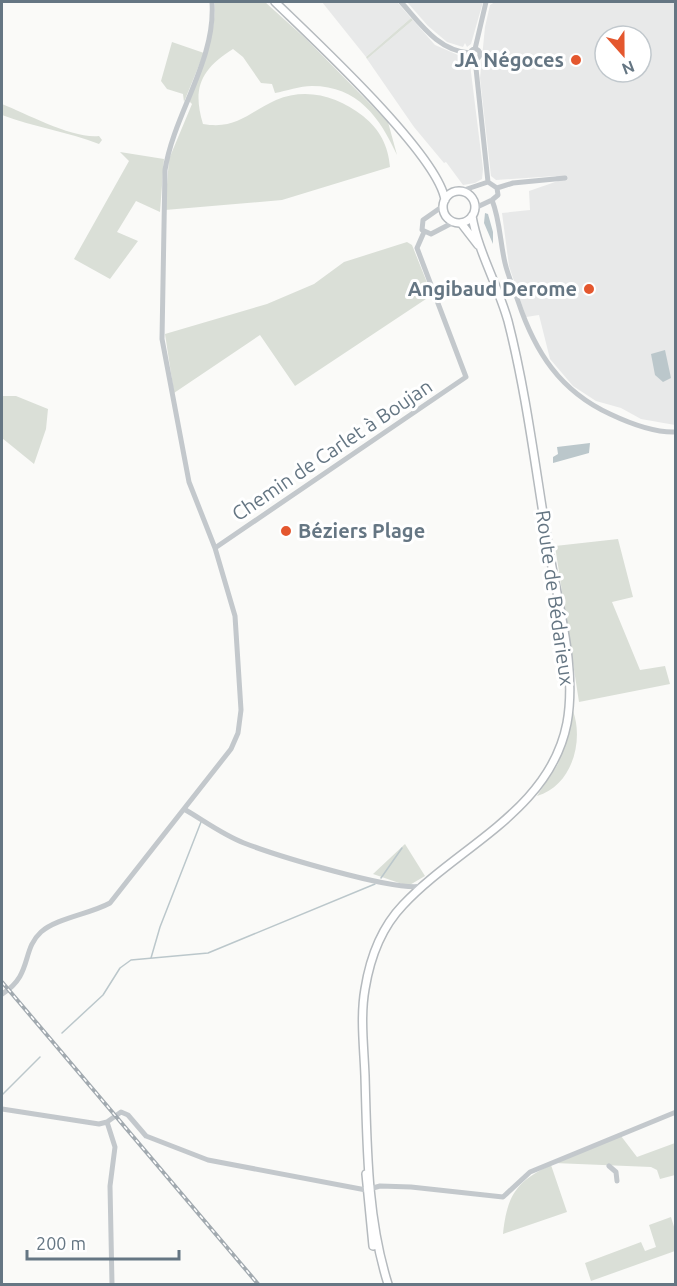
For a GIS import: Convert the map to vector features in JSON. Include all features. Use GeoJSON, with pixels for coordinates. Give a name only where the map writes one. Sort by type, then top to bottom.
{"type":"FeatureCollection","features":[{"type":"Feature","properties":{"kind":"main road"},"geometry":{"type":"LineString","coordinates":[[275,2],[398,127],[429,168],[458,192],[470,195],[475,208],[472,216],[458,223],[447,218],[444,203],[429,168]]}},
{"type":"Feature","properties":{"kind":"main road"},"geometry":{"type":"LineString","coordinates":[[444,203],[458,192]]}},
{"type":"Feature","properties":{"kind":"main road","name":"Route de Bédarieux"},"geometry":{"type":"LineString","coordinates":[[388,1284],[377,1262],[370,1234],[364,993],[371,961],[384,929],[400,907],[422,886],[531,797],[558,753],[570,700],[568,668],[543,513],[508,322],[472,216]]}},
{"type":"Feature","properties":{"kind":"main road","name":"Route de Bédarieux"},"geometry":{"type":"LineString","coordinates":[[458,223],[484,254]]}},
{"type":"Feature","properties":{"kind":"main road","name":"Route de Bédarieux"},"geometry":{"type":"LineString","coordinates":[[369,1188],[374,1230],[388,1284]]}},
{"type":"Feature","properties":{"kind":"street"},"geometry":{"type":"LineString","coordinates":[[2,994],[19,981],[33,944],[42,932],[61,921],[91,913],[110,903],[231,749],[238,733],[241,710],[235,616],[215,548],[189,482],[162,339],[162,261],[167,157],[206,52],[211,27],[212,2]]}},
{"type":"Feature","properties":{"kind":"street"},"geometry":{"type":"LineString","coordinates":[[401,2],[432,37],[447,47],[480,54],[475,59],[488,182]]}},
{"type":"Feature","properties":{"kind":"street"},"geometry":{"type":"LineString","coordinates":[[473,51],[486,2]]}},
{"type":"Feature","properties":{"kind":"street"},"geometry":{"type":"LineString","coordinates":[[497,188],[513,183],[565,178]]}},
{"type":"Feature","properties":{"kind":"street"},"geometry":{"type":"LineString","coordinates":[[475,208],[498,195],[497,188],[488,182]]}},
{"type":"Feature","properties":{"kind":"street"},"geometry":{"type":"LineString","coordinates":[[458,192],[488,182]]}},
{"type":"Feature","properties":{"kind":"street"},"geometry":{"type":"LineString","coordinates":[[492,200],[499,221],[505,266],[524,319],[536,347],[559,380],[587,402],[621,420],[657,431],[675,432]]}},
{"type":"Feature","properties":{"kind":"street"},"geometry":{"type":"LineString","coordinates":[[444,203],[423,220],[421,227],[424,232],[434,234],[458,223]]}},
{"type":"Feature","properties":{"kind":"street","name":"Chemin de Carlet à Boujan"},"geometry":{"type":"LineString","coordinates":[[215,548],[466,377],[417,248],[424,232]]}},
{"type":"Feature","properties":{"kind":"street"},"geometry":{"type":"LineString","coordinates":[[184,809],[243,843],[378,882],[411,888],[422,886]]}},
{"type":"Feature","properties":{"kind":"street"},"geometry":{"type":"LineString","coordinates":[[2,1109],[99,1124],[107,1122],[121,1112],[128,1115],[146,1136],[208,1160],[369,1188],[411,1187],[503,1197],[530,1172],[675,1112]]}},
{"type":"Feature","properties":{"kind":"street"},"geometry":{"type":"LineString","coordinates":[[107,1122],[115,1147],[110,1186],[112,1284]]}},
{"type":"Feature","properties":{"kind":"street"},"geometry":{"type":"LineString","coordinates":[[609,1166],[615,1172],[617,1182]]}},
{"type":"Feature","properties":{"kind":"shaded area"},"geometry":{"type":"Polygon","coordinates":[[[215,2],[265,2],[306,39],[388,122],[397,155],[375,117],[355,98],[328,87],[312,86],[275,93],[272,84],[261,83],[243,57],[233,49],[213,64],[202,80],[199,100],[203,124],[234,122],[287,96],[310,94],[321,96],[343,103],[369,121],[382,138],[390,167],[282,200],[165,210],[169,159],[192,104],[189,101],[207,53],[213,28],[215,2]]]}},
{"type":"Feature","properties":{"kind":"shaded area"},"geometry":{"type":"Polygon","coordinates":[[[322,2],[397,2],[411,18],[366,57],[322,2]]]}},
{"type":"Feature","properties":{"kind":"shaded area"},"geometry":{"type":"Polygon","coordinates":[[[407,2],[483,2],[471,44],[467,47],[465,43],[463,47],[447,42],[428,26],[407,2]]]}},
{"type":"Feature","properties":{"kind":"shaded area"},"geometry":{"type":"Polygon","coordinates":[[[495,2],[675,2],[675,425],[641,419],[621,408],[596,401],[573,386],[550,359],[539,315],[526,317],[509,266],[502,213],[530,210],[529,191],[558,181],[556,176],[496,180],[491,176],[480,78],[485,27],[490,5],[495,2]]]}},
{"type":"Feature","properties":{"kind":"shaded area"},"geometry":{"type":"Polygon","coordinates":[[[411,18],[413,20],[367,59],[366,57],[411,18]]]}},
{"type":"Feature","properties":{"kind":"shaded area"},"geometry":{"type":"Polygon","coordinates":[[[413,20],[435,45],[465,58],[470,64],[483,169],[482,179],[475,183],[463,185],[446,162],[444,163],[414,127],[367,59],[413,20]]]}},
{"type":"Feature","properties":{"kind":"shaded area"},"geometry":{"type":"Polygon","coordinates":[[[172,42],[204,53],[184,102],[183,94],[167,89],[161,81],[172,42]]]}},
{"type":"Feature","properties":{"kind":"shaded area"},"geometry":{"type":"Polygon","coordinates":[[[2,104],[63,130],[88,136],[99,136],[102,140],[99,144],[2,115],[2,104]]]}},
{"type":"Feature","properties":{"kind":"shaded area"},"geometry":{"type":"Polygon","coordinates":[[[120,152],[164,159],[160,212],[136,201],[117,232],[138,241],[110,279],[74,259],[129,161],[120,152]]]}},
{"type":"Feature","properties":{"kind":"shaded area"},"geometry":{"type":"Polygon","coordinates":[[[485,213],[488,214],[493,232],[493,244],[484,223],[485,213]]]}},
{"type":"Feature","properties":{"kind":"shaded area"},"geometry":{"type":"Polygon","coordinates":[[[407,242],[412,245],[432,295],[295,386],[260,335],[174,393],[165,334],[267,304],[314,284],[344,262],[407,242]]]}},
{"type":"Feature","properties":{"kind":"shaded area"},"geometry":{"type":"Polygon","coordinates":[[[665,350],[671,378],[663,382],[655,375],[651,354],[665,350]]]}},
{"type":"Feature","properties":{"kind":"shaded area"},"geometry":{"type":"Polygon","coordinates":[[[2,396],[16,396],[48,409],[46,429],[34,464],[2,438],[2,396]]]}},
{"type":"Feature","properties":{"kind":"shaded area"},"geometry":{"type":"Polygon","coordinates":[[[590,443],[589,453],[553,463],[553,457],[558,454],[557,447],[590,443]]]}},
{"type":"Feature","properties":{"kind":"shaded area"},"geometry":{"type":"Polygon","coordinates":[[[618,539],[633,597],[612,602],[640,670],[665,666],[670,684],[579,702],[555,546],[618,539]]]}},
{"type":"Feature","properties":{"kind":"shaded area"},"geometry":{"type":"Polygon","coordinates":[[[573,711],[576,723],[576,748],[567,773],[549,791],[537,796],[558,764],[573,711]]]}},
{"type":"Feature","properties":{"kind":"shaded area"},"geometry":{"type":"Polygon","coordinates":[[[405,844],[425,876],[408,886],[373,874],[405,844]]]}},
{"type":"Feature","properties":{"kind":"shaded area"},"geometry":{"type":"Polygon","coordinates":[[[621,1136],[637,1157],[675,1143],[675,1175],[660,1179],[657,1170],[651,1167],[554,1163],[621,1136]]]}},
{"type":"Feature","properties":{"kind":"shaded area"},"geometry":{"type":"Polygon","coordinates":[[[551,1165],[567,1212],[503,1234],[507,1209],[515,1191],[529,1177],[551,1165]]]}},
{"type":"Feature","properties":{"kind":"shaded area"},"geometry":{"type":"Polygon","coordinates":[[[671,1217],[675,1230],[675,1251],[591,1281],[585,1263],[641,1242],[645,1251],[656,1247],[649,1225],[671,1217]]]}},
{"type":"Feature","properties":{"kind":"waterway"},"geometry":{"type":"LineString","coordinates":[[151,958],[160,927],[201,822]]}},
{"type":"Feature","properties":{"kind":"waterway"},"geometry":{"type":"LineString","coordinates":[[381,878],[402,848]]}},
{"type":"Feature","properties":{"kind":"waterway"},"geometry":{"type":"LineString","coordinates":[[62,1033],[103,995],[120,968],[131,960],[208,953],[375,884]]}},
{"type":"Feature","properties":{"kind":"waterway"},"geometry":{"type":"LineString","coordinates":[[2,1095],[40,1057]]}},
{"type":"Feature","properties":{"kind":"railway"},"geometry":{"type":"LineString","coordinates":[[2,982],[258,1284]]}},
{"type":"Feature","properties":{"kind":"place","name":"JA Négoces"},"geometry":{"type":"Point","coordinates":[576,60]}},
{"type":"Feature","properties":{"kind":"place","name":"Angibaud Derome"},"geometry":{"type":"Point","coordinates":[589,289]}},
{"type":"Feature","properties":{"kind":"place","name":"Béziers Plage"},"geometry":{"type":"Point","coordinates":[286,531]}}]}
